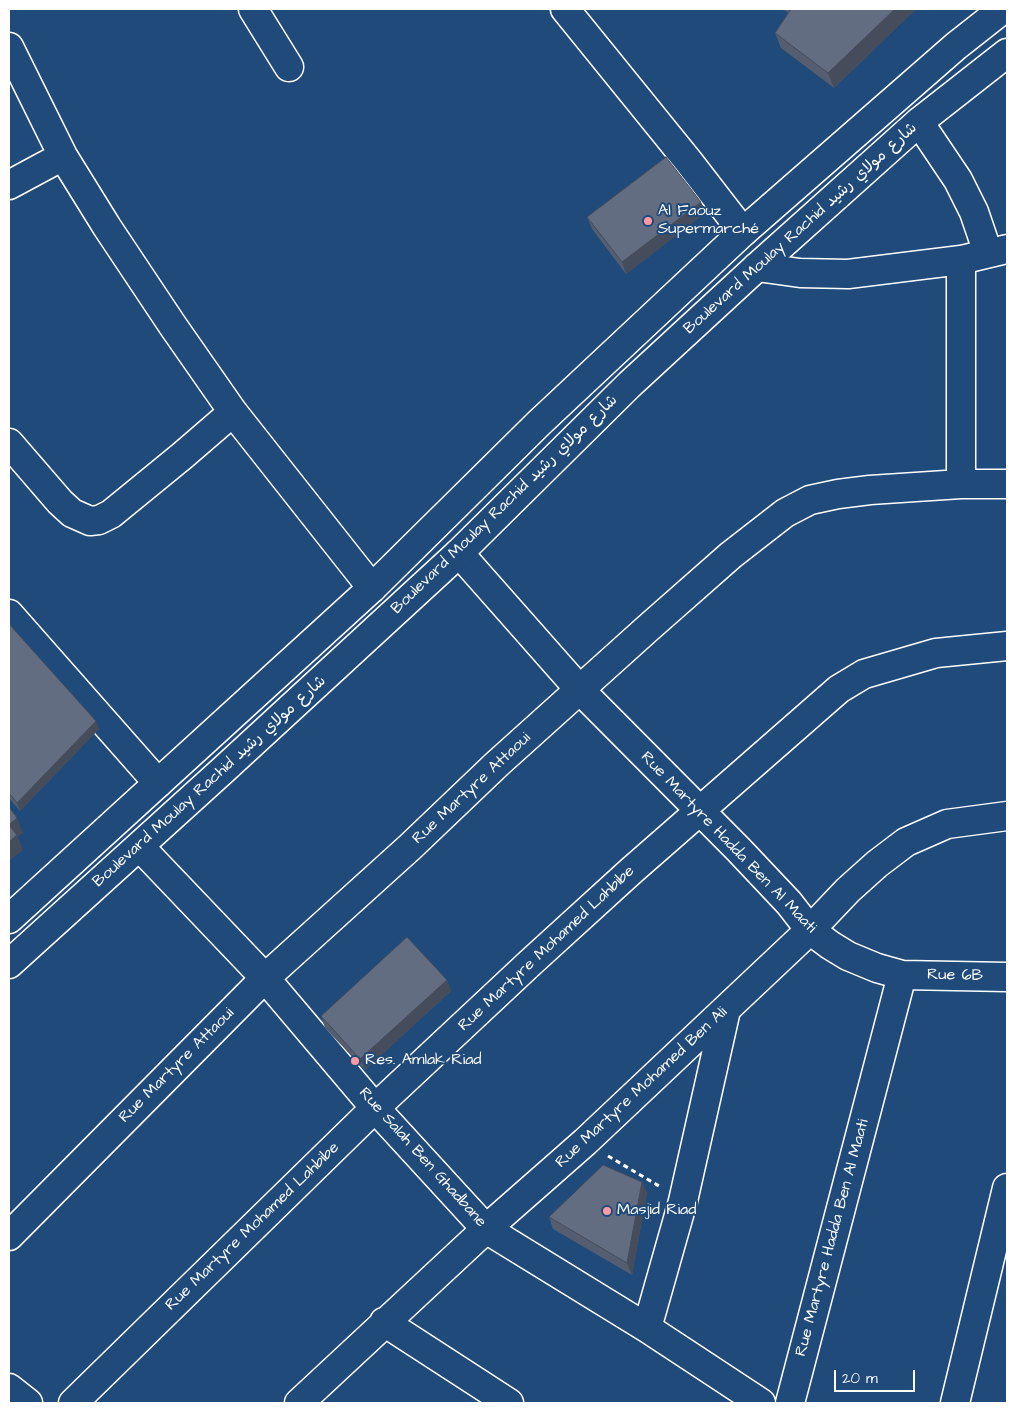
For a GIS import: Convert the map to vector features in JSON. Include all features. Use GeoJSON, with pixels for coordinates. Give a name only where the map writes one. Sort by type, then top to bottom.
{"type":"FeatureCollection","features":[{"type":"Feature","properties":{"kind":"street"},"geometry":{"type":"LineString","coordinates":[[253,9],[289,67]]}},
{"type":"Feature","properties":{"kind":"street"},"geometry":{"type":"LineString","coordinates":[[565,9],[743,232]]}},
{"type":"Feature","properties":{"kind":"street","name":"Boulevard Moulay Rachid شارع مولاي رشيد"},"geometry":{"type":"LineString","coordinates":[[9,919],[372,588],[539,423],[743,232],[956,46],[1003,9]]}},
{"type":"Feature","properties":{"kind":"street"},"geometry":{"type":"LineString","coordinates":[[9,47],[63,156],[107,227],[233,412],[372,588]]}},
{"type":"Feature","properties":{"kind":"street","name":"Boulevard Moulay Rachid شارع مولاي رشيد"},"geometry":{"type":"LineString","coordinates":[[9,964],[140,847],[459,553],[630,384],[757,267],[919,122],[1007,53]]}},
{"type":"Feature","properties":{"kind":"street"},"geometry":{"type":"LineString","coordinates":[[757,267],[800,273],[848,274],[961,260],[998,251],[974,212],[958,180],[919,122]]}},
{"type":"Feature","properties":{"kind":"street"},"geometry":{"type":"LineString","coordinates":[[9,185],[63,156]]}},
{"type":"Feature","properties":{"kind":"street"},"geometry":{"type":"LineString","coordinates":[[961,260],[961,484]]}},
{"type":"Feature","properties":{"kind":"street"},"geometry":{"type":"LineString","coordinates":[[9,443],[60,502],[72,513],[90,521],[99,520],[118,508],[233,412]]}},
{"type":"Feature","properties":{"kind":"street","name":"Rue Martyre Attaoui"},"geometry":{"type":"LineString","coordinates":[[9,1236],[265,978],[410,847],[497,764],[731,555],[785,513],[810,500],[838,494],[961,484],[1007,484]]}},
{"type":"Feature","properties":{"kind":"street","name":"Rue Martyre Hadda Ben Al Maati"},"geometry":{"type":"LineString","coordinates":[[459,553],[580,690],[700,810],[789,903],[810,930],[848,956],[877,968],[902,975],[790,1403]]}},
{"type":"Feature","properties":{"kind":"street"},"geometry":{"type":"LineString","coordinates":[[9,614],[158,783]]}},
{"type":"Feature","properties":{"kind":"street","name":"Rue Martyre Mohamed Lahbibe"},"geometry":{"type":"LineString","coordinates":[[73,1403],[375,1108],[530,963],[700,810],[840,689],[864,674],[936,653],[1007,646]]}},
{"type":"Feature","properties":{"kind":"street","name":"Rue Martyre Mohamed Ben Ali"},"geometry":{"type":"LineString","coordinates":[[299,1403],[384,1322],[585,1142],[726,1010],[877,864],[906,842],[947,824],[1007,816]]}},
{"type":"Feature","properties":{"kind":"street","name":"Rue Salah Ben Ghadbane"},"geometry":{"type":"LineString","coordinates":[[140,847],[265,978],[375,1108],[486,1229],[647,1328],[761,1403]]}},
{"type":"Feature","properties":{"kind":"street","name":"Rue 6B"},"geometry":{"type":"LineString","coordinates":[[902,975],[1007,977]]}},
{"type":"Feature","properties":{"kind":"street"},"geometry":{"type":"LineString","coordinates":[[647,1328],[683,1201],[726,1010]]}},
{"type":"Feature","properties":{"kind":"street"},"geometry":{"type":"LineString","coordinates":[[955,1403],[1007,1188]]}},
{"type":"Feature","properties":{"kind":"street"},"geometry":{"type":"LineString","coordinates":[[384,1322],[509,1403]]}},
{"type":"Feature","properties":{"kind":"street"},"geometry":{"type":"LineString","coordinates":[[9,1388],[28,1403]]}},
{"type":"Feature","properties":{"kind":"path"},"geometry":{"type":"LineString","coordinates":[[585,1142],[683,1201]]}},
{"type":"Feature","properties":{"kind":"building"},"geometry":{"type":"Polygon","coordinates":[[[791,9],[895,9],[828,73],[775,33],[791,9]]]}},
{"type":"Feature","properties":{"kind":"building","name":"Al Faouz Supermarché"},"geometry":{"type":"Polygon","coordinates":[[[666,157],[701,202],[622,262],[587,217],[666,157]]]}},
{"type":"Feature","properties":{"kind":"building"},"geometry":{"type":"Polygon","coordinates":[[[9,624],[96,721],[17,803],[9,793],[9,624]]]}},
{"type":"Feature","properties":{"kind":"building"},"geometry":{"type":"Polygon","coordinates":[[[9,807],[17,818],[9,825],[9,807]]]}},
{"type":"Feature","properties":{"kind":"building"},"geometry":{"type":"Polygon","coordinates":[[[9,825],[17,835],[9,842],[9,825]]]}},
{"type":"Feature","properties":{"kind":"building"},"geometry":{"type":"Polygon","coordinates":[[[407,937],[447,980],[360,1059],[321,1016],[407,937]]]}},
{"type":"Feature","properties":{"kind":"building","name":"Masjid Riad"},"geometry":{"type":"Polygon","coordinates":[[[603,1165],[642,1182],[627,1263],[549,1217],[603,1165]]]}},
{"type":"Feature","properties":{"kind":"place","name":"Al Faouz Supermarché"},"geometry":{"type":"Point","coordinates":[648,221]}},
{"type":"Feature","properties":{"kind":"place","name":"Res. Amlak Riad"},"geometry":{"type":"Point","coordinates":[355,1061]}},
{"type":"Feature","properties":{"kind":"place","name":"Masjid Riad"},"geometry":{"type":"Point","coordinates":[607,1211]}}]}
